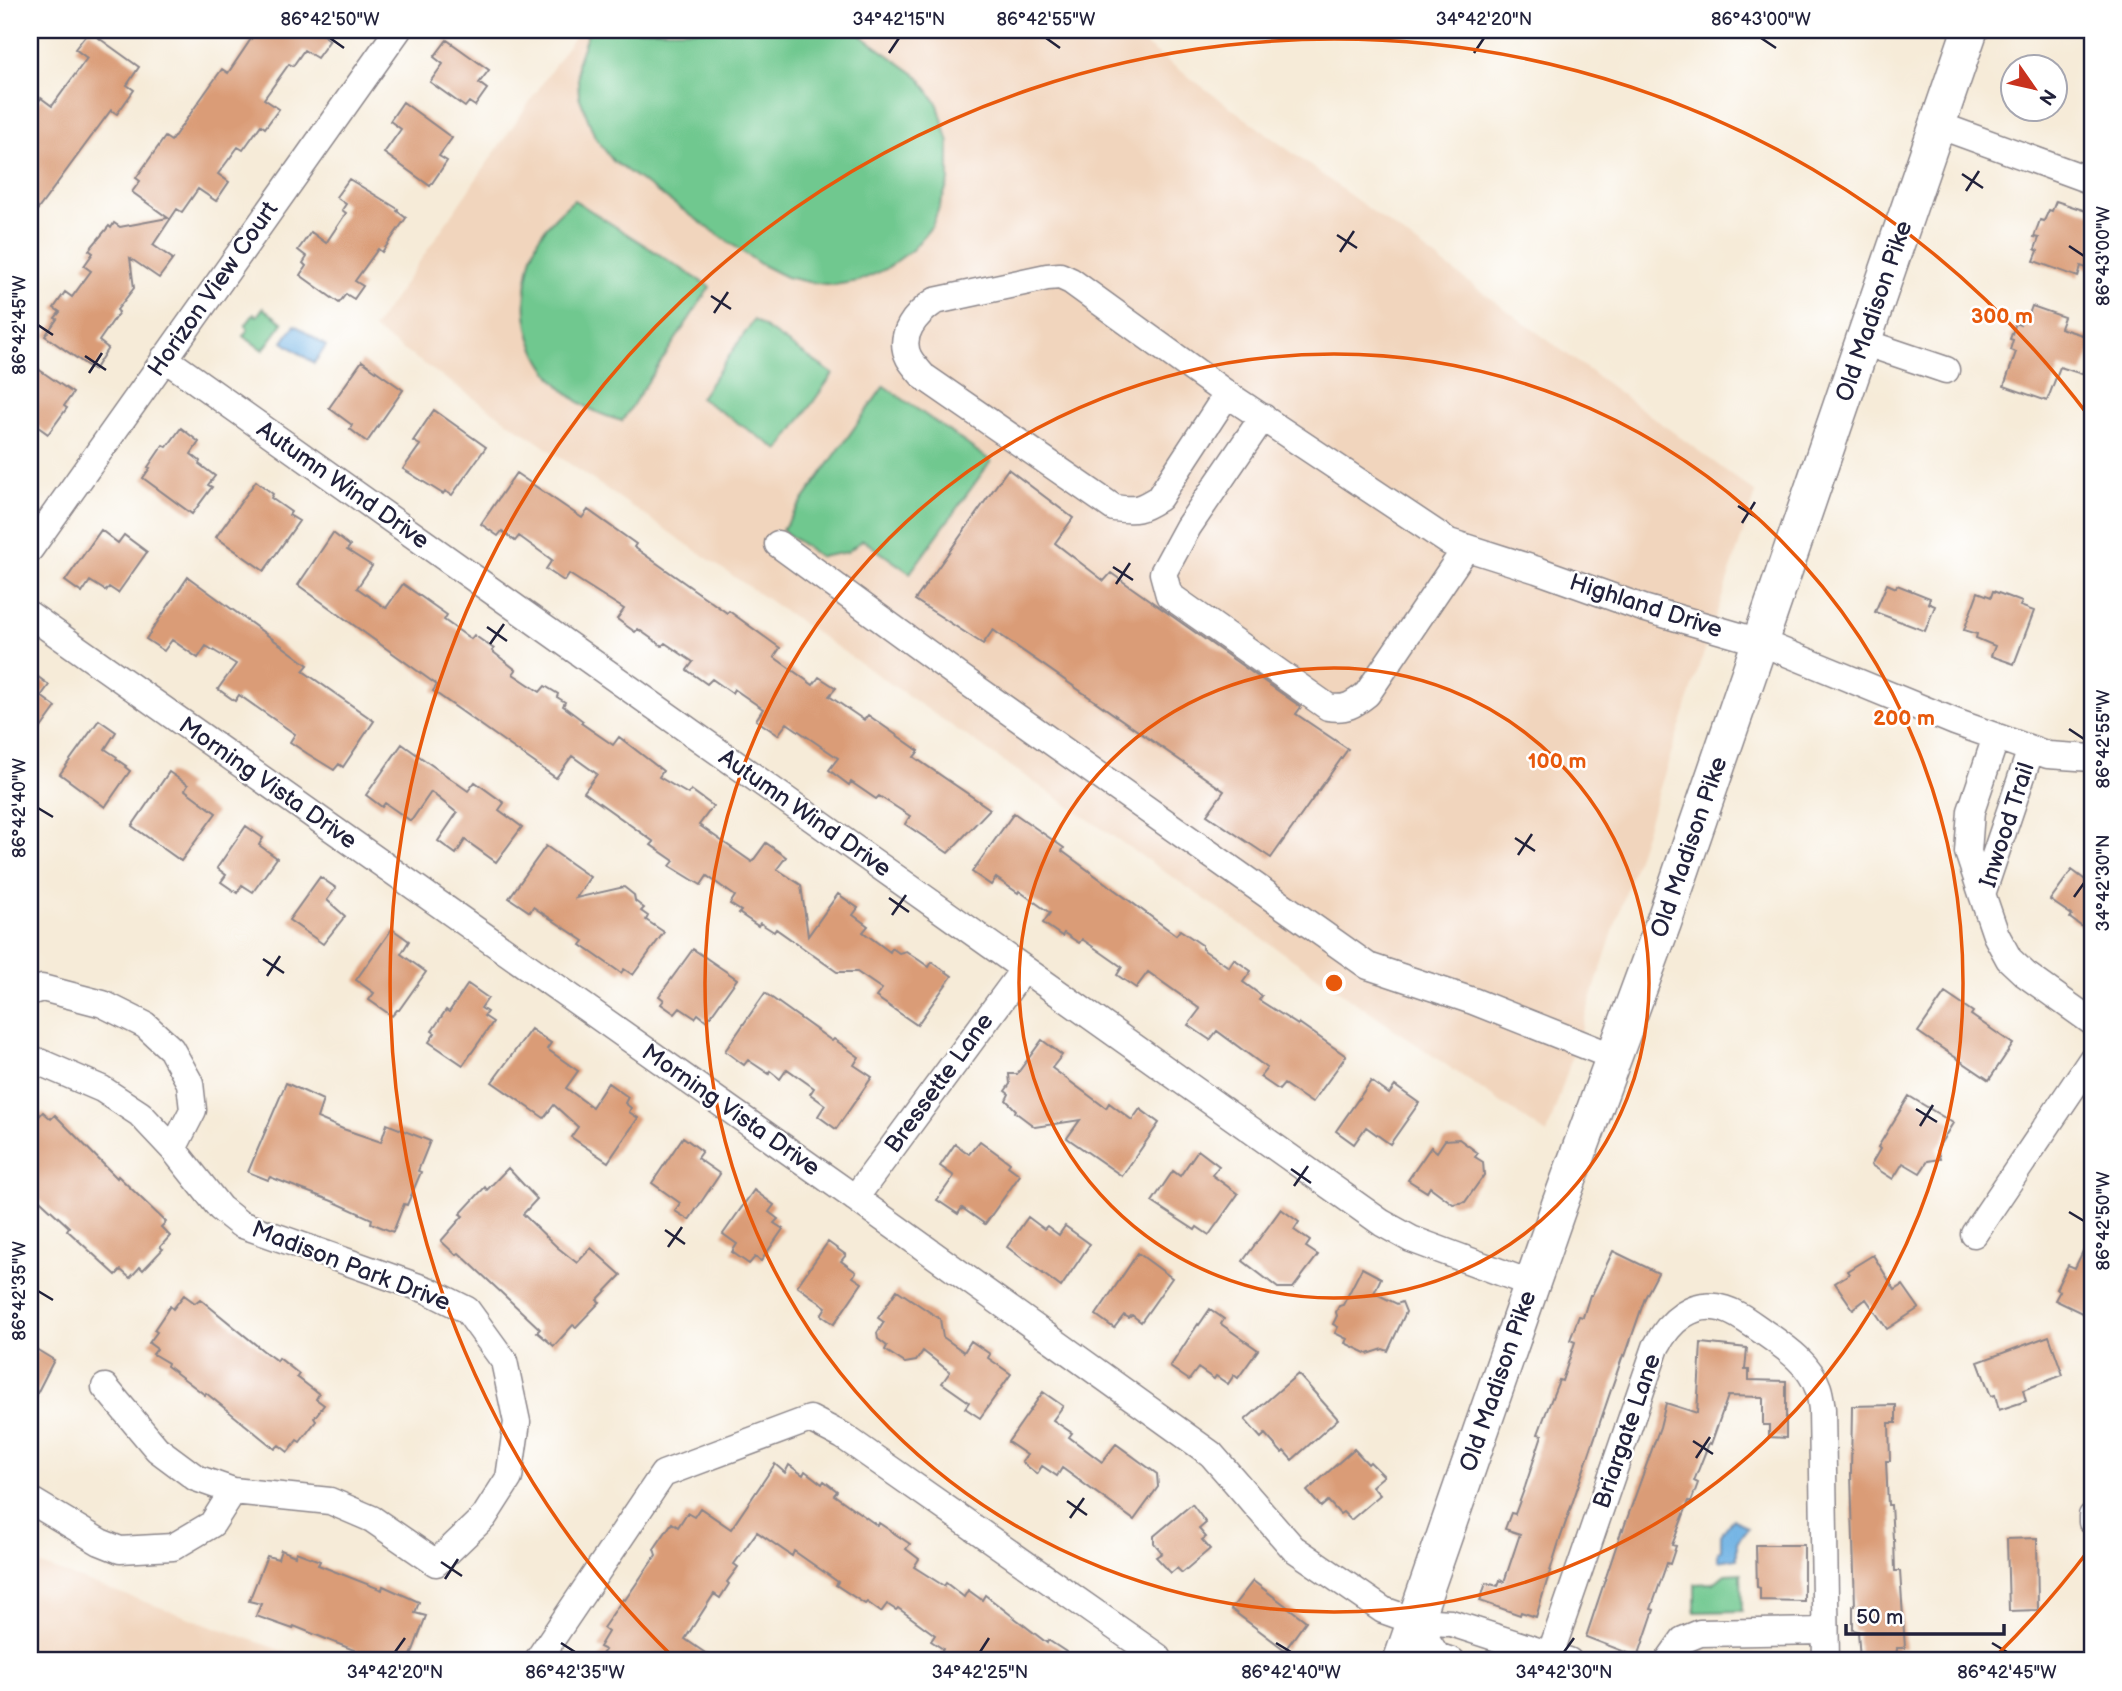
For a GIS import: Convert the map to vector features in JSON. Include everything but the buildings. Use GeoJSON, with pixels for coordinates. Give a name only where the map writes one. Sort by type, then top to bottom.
{"type":"FeatureCollection","features":[{"type":"Feature","properties":{"kind":"main road","name":"Old Madison Pike"},"geometry":{"type":"LineString","coordinates":[[1401,1661],[1532,1284],[1662,924],[1970,30]]}},
{"type":"Feature","properties":{"kind":"street","name":"Horizon View Court"},"geometry":{"type":"LineString","coordinates":[[30,549],[398,30]]}},
{"type":"Feature","properties":{"kind":"street"},"geometry":{"type":"LineString","coordinates":[[1937,125],[2092,181]]}},
{"type":"Feature","properties":{"kind":"street","name":"Highland Drive"},"geometry":{"type":"LineString","coordinates":[[1227,394],[1158,498],[1143,508],[1114,508],[923,376],[909,357],[905,341],[910,325],[923,309],[935,301],[1060,276],[1227,394],[1449,542],[1643,608],[1760,642],[1955,722],[2048,755],[2092,758]]}},
{"type":"Feature","properties":{"kind":"street"},"geometry":{"type":"LineString","coordinates":[[1863,342],[1946,370]]}},
{"type":"Feature","properties":{"kind":"street","name":"Autumn Wind Drive"},"geometry":{"type":"LineString","coordinates":[[164,358],[1382,1223],[1411,1239],[1532,1284]]}},
{"type":"Feature","properties":{"kind":"street"},"geometry":{"type":"LineString","coordinates":[[1263,417],[1188,527],[1163,573],[1169,595],[1328,707],[1340,709],[1367,694],[1466,548]]}},
{"type":"Feature","properties":{"kind":"street"},"geometry":{"type":"LineString","coordinates":[[778,544],[1368,966],[1473,1001],[1614,1057]]}},
{"type":"Feature","properties":{"kind":"street","name":"Morning Vista Drive"},"geometry":{"type":"LineString","coordinates":[[30,615],[855,1198],[1211,1454],[1293,1548],[1383,1610],[1415,1621],[1451,1623],[1555,1659]]}},
{"type":"Feature","properties":{"kind":"street"},"geometry":{"type":"LineString","coordinates":[[1982,894],[1968,852],[1971,811],[1996,737]]}},
{"type":"Feature","properties":{"kind":"street","name":"Inwood Trail"},"geometry":{"type":"LineString","coordinates":[[2031,749],[1982,894],[1996,935],[2009,958],[2025,974],[2092,1022]]}},
{"type":"Feature","properties":{"kind":"street","name":"Bressette Lane"},"geometry":{"type":"LineString","coordinates":[[855,1198],[1024,968]]}},
{"type":"Feature","properties":{"kind":"street"},"geometry":{"type":"LineString","coordinates":[[30,992],[42,988],[103,1004],[145,1025],[171,1049],[190,1083],[193,1110],[173,1149]]}},
{"type":"Feature","properties":{"kind":"street","name":"Madison Park Drive"},"geometry":{"type":"LineString","coordinates":[[30,1058],[102,1089],[140,1114],[173,1149],[220,1208],[240,1224],[427,1290],[467,1310],[504,1361],[517,1422],[509,1478],[484,1517],[436,1563],[372,1519],[330,1501],[233,1491],[196,1478],[157,1449],[105,1387]]}},
{"type":"Feature","properties":{"kind":"street"},"geometry":{"type":"LineString","coordinates":[[1974,1234],[2092,1059]]}},
{"type":"Feature","properties":{"kind":"street","name":"Briargate Lane"},"geometry":{"type":"LineString","coordinates":[[1555,1659],[1656,1347],[1663,1333],[1675,1321],[1690,1311],[1705,1306],[1723,1308],[1738,1314],[1785,1347],[1803,1363],[1818,1387],[1822,1409],[1826,1661]]}},
{"type":"Feature","properties":{"kind":"street"},"geometry":{"type":"LineString","coordinates":[[537,1661],[663,1474],[810,1419],[854,1444],[1095,1611],[1160,1661]]}},
{"type":"Feature","properties":{"kind":"street"},"geometry":{"type":"LineString","coordinates":[[30,1500],[100,1542],[120,1549],[173,1548],[212,1524],[233,1491]]}},
{"type":"Feature","properties":{"kind":"street"},"geometry":{"type":"LineString","coordinates":[[1415,1621],[1437,1656],[1452,1661]]}},
{"type":"Feature","properties":{"kind":"street"},"geometry":{"type":"LineString","coordinates":[[1668,1661],[1683,1640],[1700,1633],[1825,1631]]}},
{"type":"Feature","properties":{"kind":"shaded area"},"geometry":{"type":"Polygon","coordinates":[[[579,30],[1125,30],[1756,493],[1547,1134],[373,329],[579,30]]]}},
{"type":"Feature","properties":{"kind":"shaded area"},"geometry":{"type":"Polygon","coordinates":[[[30,1561],[311,1661],[30,1661],[30,1561]]]}},
{"type":"Feature","properties":{"kind":"green space"},"geometry":{"type":"Polygon","coordinates":[[[589,30],[853,30],[919,77],[938,105],[949,143],[949,181],[932,226],[913,249],[886,269],[859,281],[834,285],[808,282],[786,277],[760,264],[613,161],[595,137],[579,96],[577,64],[589,30]]]}},
{"type":"Feature","properties":{"kind":"green space"},"geometry":{"type":"Polygon","coordinates":[[[574,200],[710,287],[622,421],[599,413],[561,387],[546,370],[528,328],[527,280],[534,249],[546,228],[574,200]]]}},
{"type":"Feature","properties":{"kind":"green space"},"geometry":{"type":"Polygon","coordinates":[[[263,308],[283,323],[263,350],[243,336],[248,329],[245,326],[254,314],[257,316],[263,308]]]}},
{"type":"Feature","properties":{"kind":"green space"},"geometry":{"type":"Polygon","coordinates":[[[754,320],[833,374],[779,450],[700,398],[754,320]]]}},
{"type":"Feature","properties":{"kind":"green space"},"geometry":{"type":"Polygon","coordinates":[[[884,386],[991,461],[910,573],[863,540],[847,552],[820,557],[782,530],[884,386]]]}},
{"type":"Feature","properties":{"kind":"green space"},"geometry":{"type":"Polygon","coordinates":[[[1741,1573],[1742,1611],[1695,1612],[1695,1584],[1714,1583],[1725,1574],[1741,1573]]]}},
{"type":"Feature","properties":{"kind":"water"},"geometry":{"type":"Polygon","coordinates":[[[295,325],[326,346],[314,363],[283,342],[295,325]]]}},
{"type":"Feature","properties":{"kind":"water"},"geometry":{"type":"Polygon","coordinates":[[[1733,1518],[1747,1528],[1737,1542],[1737,1558],[1718,1561],[1721,1535],[1733,1518]]]}}]}
